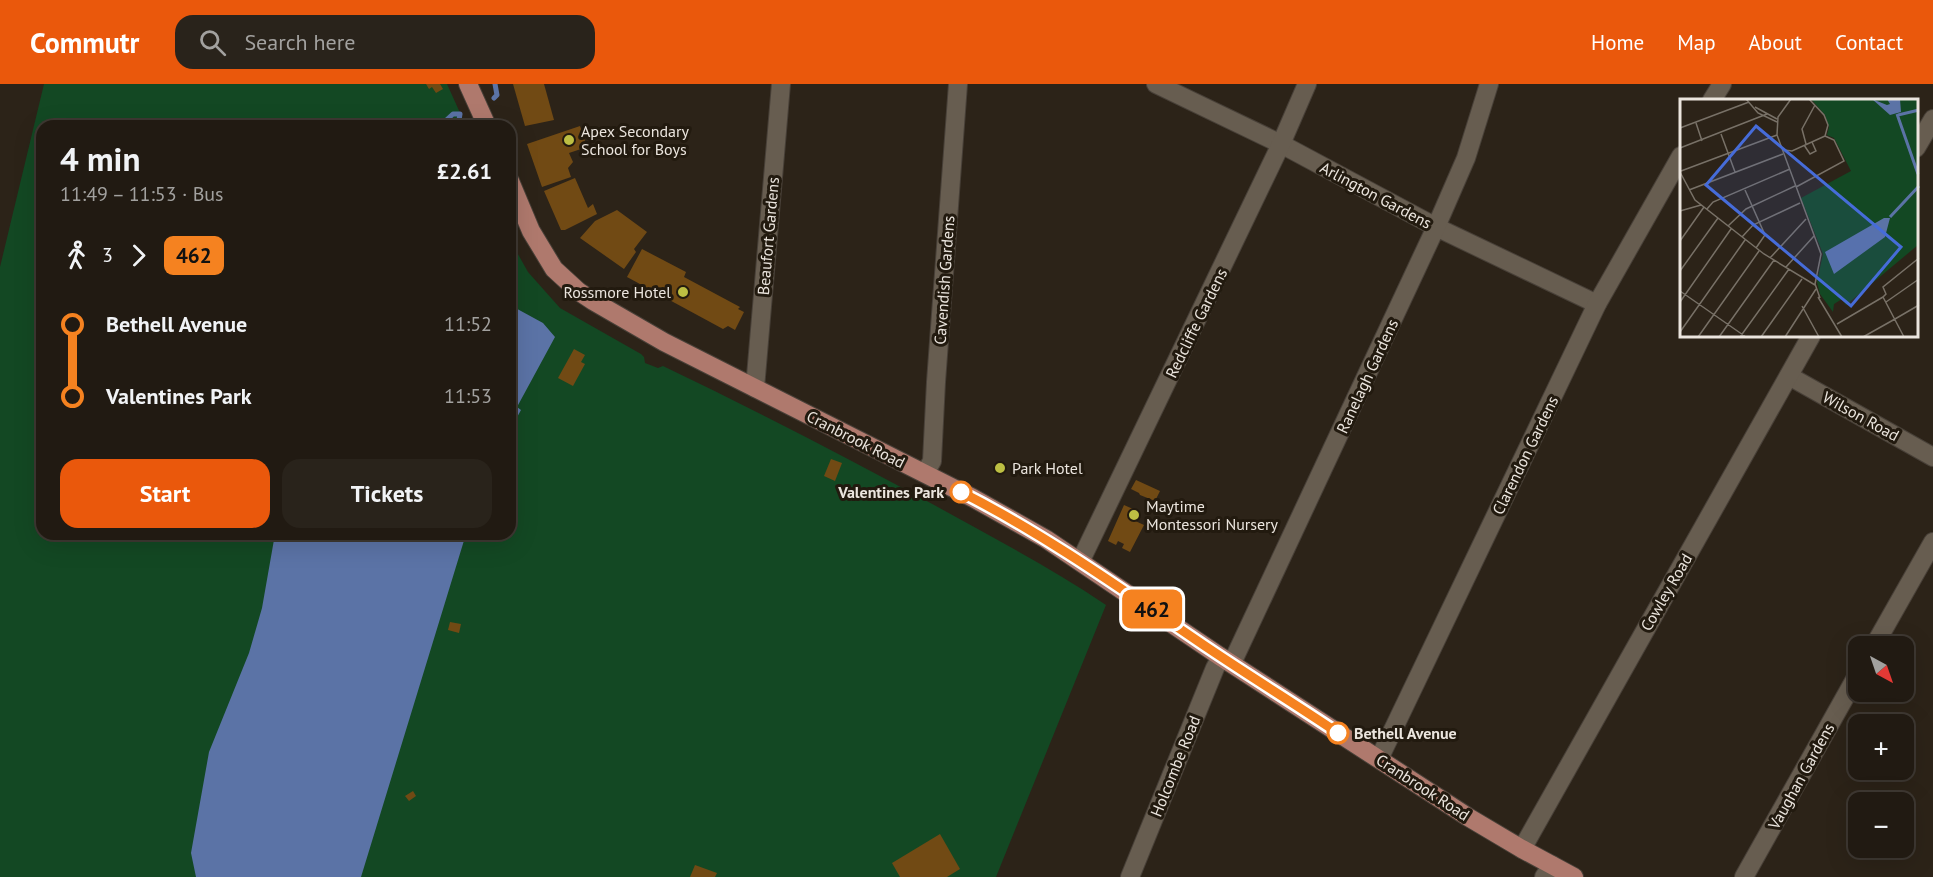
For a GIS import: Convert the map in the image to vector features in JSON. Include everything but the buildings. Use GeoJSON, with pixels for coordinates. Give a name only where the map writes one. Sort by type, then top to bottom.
{"type":"FeatureCollection","features":[{"type":"Feature","properties":{"kind":"main road"},"geometry":{"type":"LineString","coordinates":[[468,84],[484,120]]}},
{"type":"Feature","properties":{"kind":"main road","name":"Cranbrook Road"},"geometry":{"type":"LineString","coordinates":[[516,195],[531,231],[554,269],[578,291],[664,342],[925,473],[997,511],[1081,560],[1227,660],[1522,849],[1548,871],[1574,877]]}},
{"type":"Feature","properties":{"kind":"street","name":"Beaufort Gardens"},"geometry":{"type":"LineString","coordinates":[[754,388],[782,84]]}},
{"type":"Feature","properties":{"kind":"street","name":"Cavendish Gardens"},"geometry":{"type":"LineString","coordinates":[[925,473],[932,461],[958,84]]}},
{"type":"Feature","properties":{"kind":"street","name":"Arlington Gardens"},"geometry":{"type":"LineString","coordinates":[[1156,84],[1281,144],[1437,227],[1597,304]]}},
{"type":"Feature","properties":{"kind":"street","name":"Redcliffe Gardens"},"geometry":{"type":"LineString","coordinates":[[1081,560],[1281,144],[1307,84]]}},
{"type":"Feature","properties":{"kind":"street","name":"Ranelagh Gardens"},"geometry":{"type":"LineString","coordinates":[[1227,660],[1437,227],[1466,158],[1489,84]]}},
{"type":"Feature","properties":{"kind":"street"},"geometry":{"type":"LineString","coordinates":[[1713,99],[1722,84]]}},
{"type":"Feature","properties":{"kind":"street"},"geometry":{"type":"LineString","coordinates":[[1918,146],[1933,119]]}},
{"type":"Feature","properties":{"kind":"street","name":"Clarendon Gardens"},"geometry":{"type":"LineString","coordinates":[[1379,759],[1597,304],[1680,158]]}},
{"type":"Feature","properties":{"kind":"street","name":"Cowley Road"},"geometry":{"type":"LineString","coordinates":[[1522,849],[1810,338]]}},
{"type":"Feature","properties":{"kind":"street","name":"Wilson Road"},"geometry":{"type":"LineString","coordinates":[[1789,376],[1933,457]]}},
{"type":"Feature","properties":{"kind":"street"},"geometry":{"type":"LineString","coordinates":[[1880,636],[1933,542]]}},
{"type":"Feature","properties":{"kind":"street","name":"Holcombe Road"},"geometry":{"type":"LineString","coordinates":[[1130,877],[1215,668],[1227,660]]}},
{"type":"Feature","properties":{"kind":"street","name":"Vaughan Gardens"},"geometry":{"type":"LineString","coordinates":[[1744,877],[1848,692]]}},
{"type":"Feature","properties":{"kind":"green space","name":"Valentines Park"},"geometry":{"type":"Polygon","coordinates":[[[44,84],[447,84],[463,120],[36,120],[36,540],[516,540],[516,251],[528,272],[560,308],[641,354],[645,363],[658,368],[663,366],[834,452],[1065,578],[1106,605],[996,877],[0,877],[0,267],[44,84]]]}},
{"type":"Feature","properties":{"kind":"water"},"geometry":{"type":"Polygon","coordinates":[[[516,308],[543,323],[555,337],[517,407],[521,410],[516,419],[516,308]]]}},
{"type":"Feature","properties":{"kind":"water"},"geometry":{"type":"Polygon","coordinates":[[[274,540],[464,540],[361,877],[196,877],[191,853],[209,752],[249,653],[262,608],[274,540]]]}},
{"type":"Feature","properties":{"kind":"waterway"},"geometry":{"type":"LineString","coordinates":[[494,98],[497,95],[495,84]]}},
{"type":"Feature","properties":{"kind":"waterway"},"geometry":{"type":"LineString","coordinates":[[446,120],[453,114],[460,114],[459,120]]}},
{"type":"Feature","properties":{"kind":"bus line","name":"462"},"geometry":{"type":"LineString","coordinates":[[961,492],[1081,560],[1221,657],[1338,733]]}},
{"type":"Feature","properties":{"kind":"place","name":"Apex Secondary School for Boys"},"geometry":{"type":"Point","coordinates":[569,140]}},
{"type":"Feature","properties":{"kind":"place","name":"Rossmore Hotel"},"geometry":{"type":"Point","coordinates":[683,292]}},
{"type":"Feature","properties":{"kind":"place","name":"Park Hotel"},"geometry":{"type":"Point","coordinates":[1000,468]}},
{"type":"Feature","properties":{"kind":"place","name":"Valentines Park"},"geometry":{"type":"Point","coordinates":[961,492]}},
{"type":"Feature","properties":{"kind":"place","name":"Maytime Montessori Nursery"},"geometry":{"type":"Point","coordinates":[1134,515]}},
{"type":"Feature","properties":{"kind":"place","name":"Bethell Avenue"},"geometry":{"type":"Point","coordinates":[1338,733]}}]}
